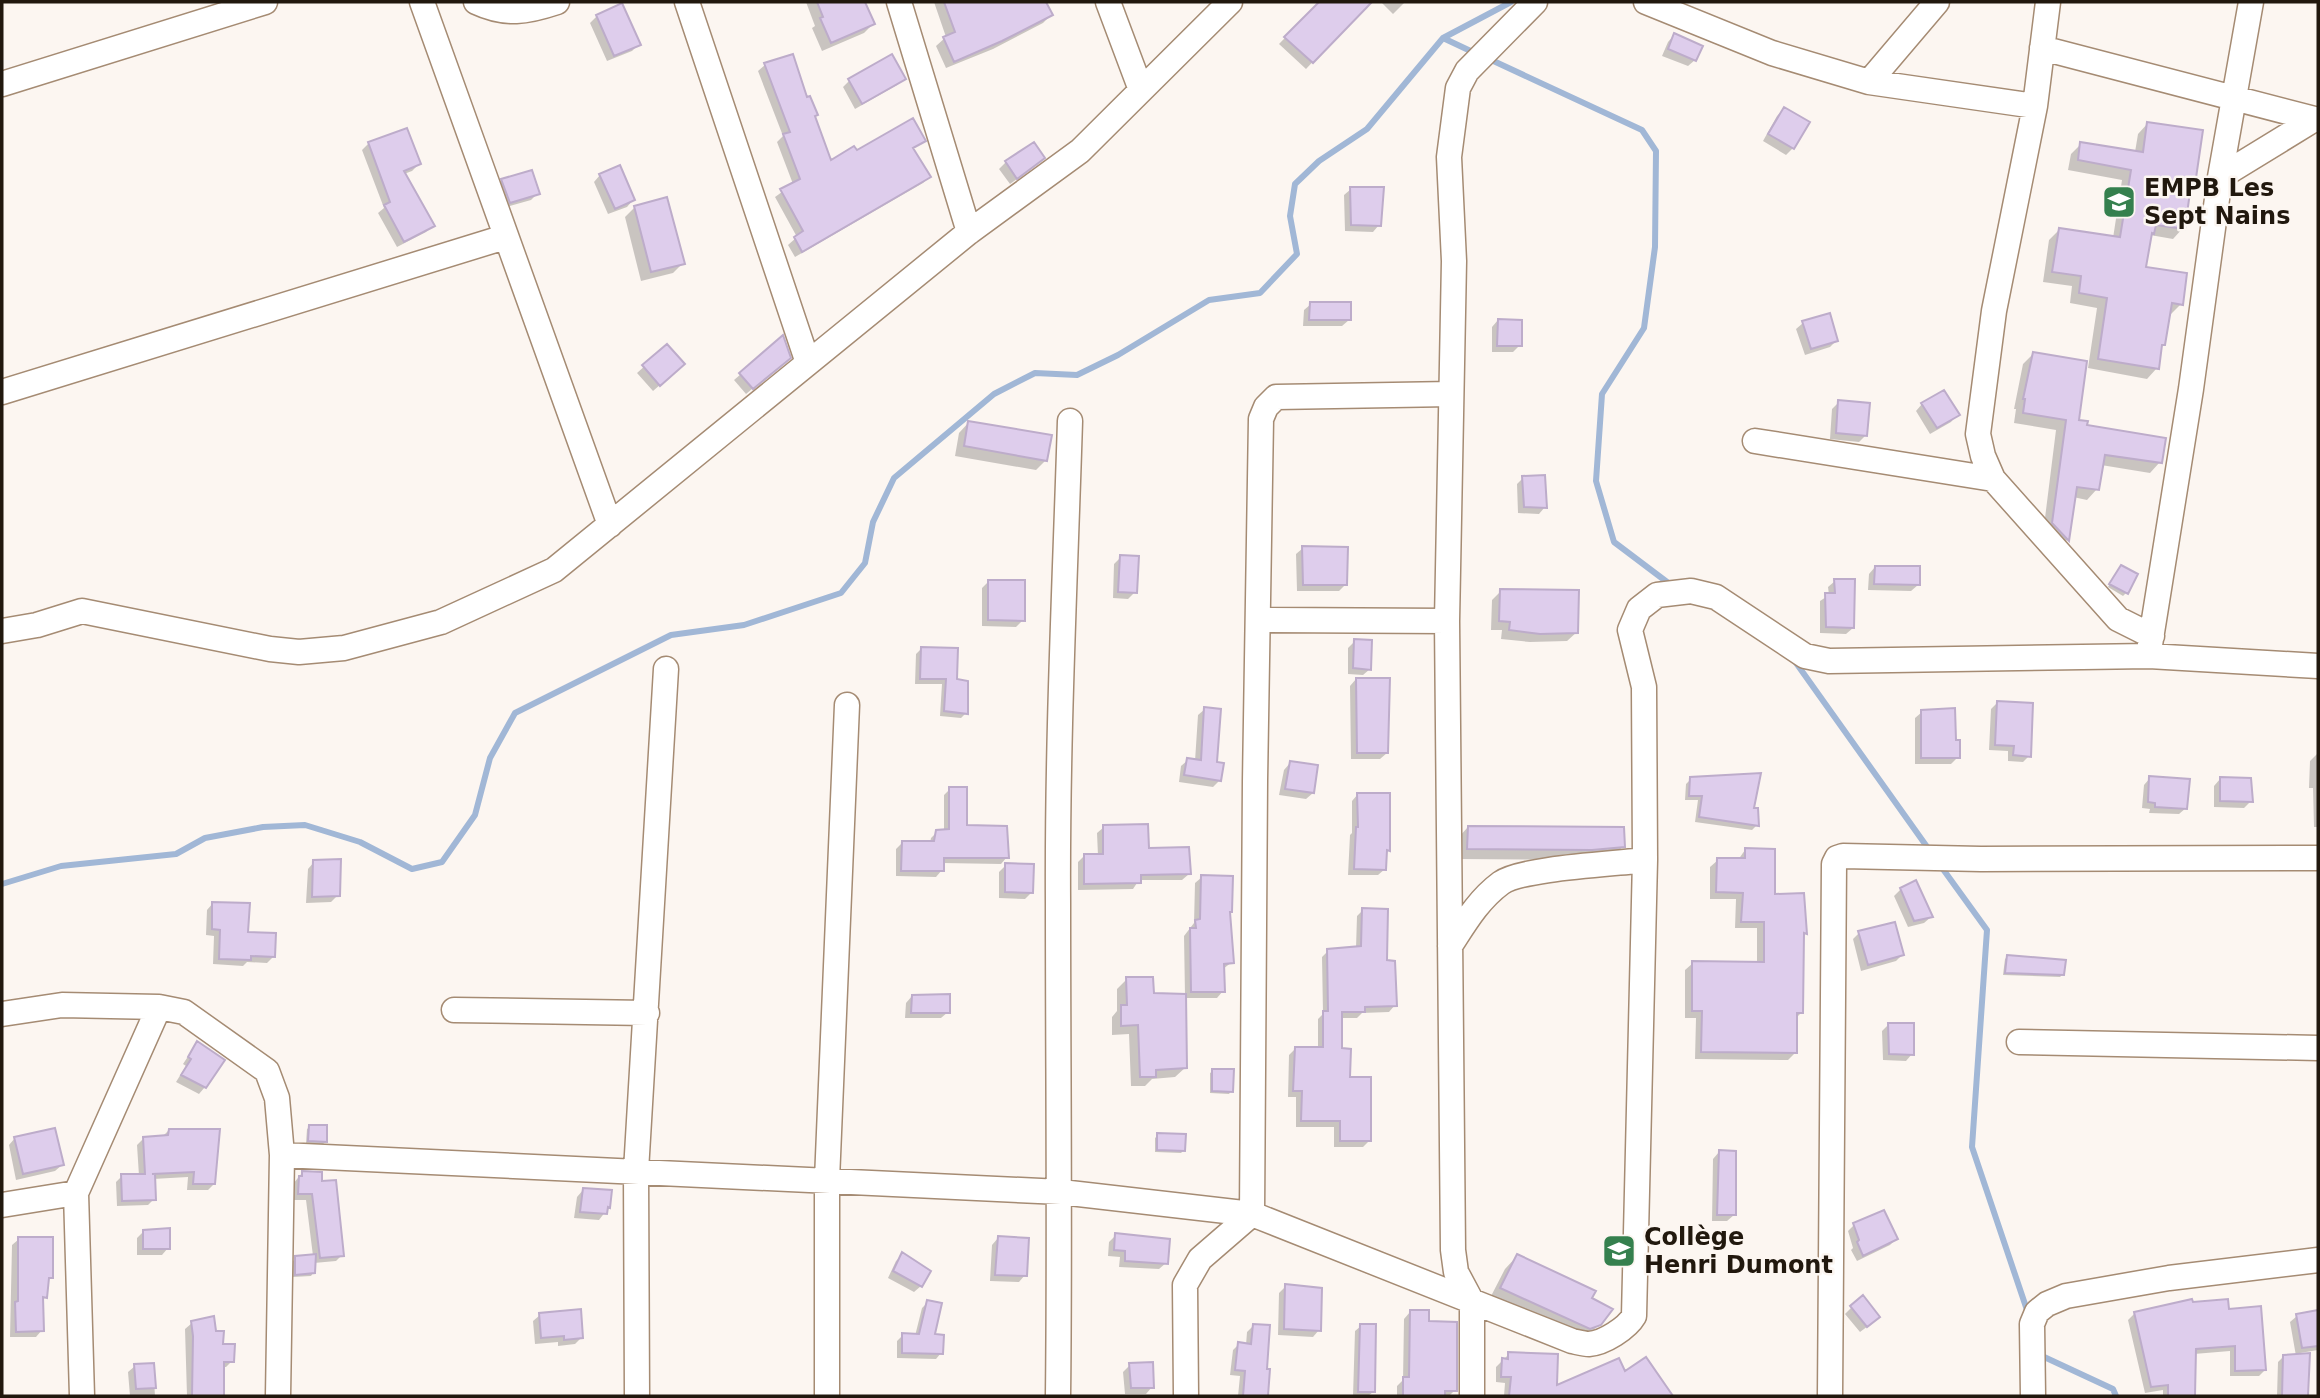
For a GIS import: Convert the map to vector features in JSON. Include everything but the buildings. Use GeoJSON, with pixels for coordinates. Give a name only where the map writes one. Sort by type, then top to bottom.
{"type":"FeatureCollection","features":[{"type":"Feature","properties":{"kind":"street"},"geometry":{"type":"LineString","coordinates":[[2,84],[265,2]]}},
{"type":"Feature","properties":{"kind":"street"},"geometry":{"type":"LineString","coordinates":[[422,2],[610,525]]}},
{"type":"Feature","properties":{"kind":"street"},"geometry":{"type":"LineString","coordinates":[[476,2],[493,10],[528,12],[557,2]]}},
{"type":"Feature","properties":{"kind":"street"},"geometry":{"type":"LineString","coordinates":[[687,2],[808,363]]}},
{"type":"Feature","properties":{"kind":"street"},"geometry":{"type":"LineString","coordinates":[[899,2],[969,232]]}},
{"type":"Feature","properties":{"kind":"street"},"geometry":{"type":"LineString","coordinates":[[1108,2],[1141,90]]}},
{"type":"Feature","properties":{"kind":"street"},"geometry":{"type":"LineString","coordinates":[[2,631],[37,625],[82,611],[270,649],[299,652],[344,648],[441,622],[527,584],[554,570],[969,232],[1080,151],[1230,2]]}},
{"type":"Feature","properties":{"kind":"street"},"geometry":{"type":"LineString","coordinates":[[1472,1396],[1472,1302],[1456,1272],[1453,1250],[1447,621],[1454,261],[1449,157],[1458,88],[1467,71],[1535,2]]}},
{"type":"Feature","properties":{"kind":"street"},"geometry":{"type":"LineString","coordinates":[[1646,2],[1772,52],[1869,82],[2035,106]]}},
{"type":"Feature","properties":{"kind":"street"},"geometry":{"type":"LineString","coordinates":[[1869,82],[1937,2]]}},
{"type":"Feature","properties":{"kind":"street"},"geometry":{"type":"LineString","coordinates":[[2048,2],[2035,106],[1994,311],[1978,434],[1983,456],[1993,479],[2118,619],[2150,646]]}},
{"type":"Feature","properties":{"kind":"street"},"geometry":{"type":"LineString","coordinates":[[2150,646],[2191,389],[2220,177],[2251,2]]}},
{"type":"Feature","properties":{"kind":"street"},"geometry":{"type":"LineString","coordinates":[[2042,48],[2316,120]]}},
{"type":"Feature","properties":{"kind":"street"},"geometry":{"type":"LineString","coordinates":[[2220,177],[2316,120]]}},
{"type":"Feature","properties":{"kind":"street"},"geometry":{"type":"LineString","coordinates":[[2,391],[505,237]]}},
{"type":"Feature","properties":{"kind":"street"},"geometry":{"type":"LineString","coordinates":[[1186,1396],[1185,1285],[1200,1259],[1252,1214],[1261,419],[1266,407],[1276,397],[1451,394]]}},
{"type":"Feature","properties":{"kind":"street"},"geometry":{"type":"LineString","coordinates":[[1058,1396],[1058,902],[1070,421]]}},
{"type":"Feature","properties":{"kind":"street"},"geometry":{"type":"LineString","coordinates":[[1755,441],[1993,479]]}},
{"type":"Feature","properties":{"kind":"street"},"geometry":{"type":"LineString","coordinates":[[282,1154],[1060,1192],[1252,1214],[1572,1341],[1588,1344],[1602,1341],[1629,1323],[1634,1316],[1645,860],[1644,687],[1630,630],[1639,609],[1657,595],[1691,592],[1716,597],[1805,656],[1829,661],[2150,646],[2318,666]]}},
{"type":"Feature","properties":{"kind":"street"},"geometry":{"type":"LineString","coordinates":[[1258,620],[1447,621]]}},
{"type":"Feature","properties":{"kind":"street"},"geometry":{"type":"LineString","coordinates":[[637,1396],[636,1171],[666,669]]}},
{"type":"Feature","properties":{"kind":"street"},"geometry":{"type":"LineString","coordinates":[[827,1396],[827,1180],[847,705]]}},
{"type":"Feature","properties":{"kind":"street"},"geometry":{"type":"LineString","coordinates":[[1830,1396],[1834,864],[1837,858],[2318,858]]}},
{"type":"Feature","properties":{"kind":"street"},"geometry":{"type":"LineString","coordinates":[[1450,946],[1476,905],[1503,881],[1525,874],[1645,860]]}},
{"type":"Feature","properties":{"kind":"street"},"geometry":{"type":"LineString","coordinates":[[2,1014],[62,1005],[159,1007],[184,1012],[267,1071],[277,1098],[282,1154],[278,1396]]}},
{"type":"Feature","properties":{"kind":"street"},"geometry":{"type":"LineString","coordinates":[[82,1396],[76,1193],[159,1007]]}},
{"type":"Feature","properties":{"kind":"street"},"geometry":{"type":"LineString","coordinates":[[454,1010],[647,1013]]}},
{"type":"Feature","properties":{"kind":"street"},"geometry":{"type":"LineString","coordinates":[[2019,1042],[2318,1048]]}},
{"type":"Feature","properties":{"kind":"street"},"geometry":{"type":"LineString","coordinates":[[2,1205],[76,1193]]}},
{"type":"Feature","properties":{"kind":"street"},"geometry":{"type":"LineString","coordinates":[[2033,1396],[2032,1324],[2037,1312],[2047,1304],[2066,1296],[2169,1278],[2318,1260]]}},
{"type":"Feature","properties":{"kind":"waterway"},"geometry":{"type":"LineString","coordinates":[[2,884],[61,866],[176,854],[205,838],[263,827],[305,825],[360,842],[412,869],[442,862],[475,815],[490,758],[515,713],[671,635],[744,625],[841,593],[865,563],[873,522],[894,478],[994,394],[1035,373],[1077,375],[1118,355],[1209,300],[1260,293],[1297,254],[1290,216],[1295,184],[1319,161],[1367,129],[1443,38],[1511,2]]}},
{"type":"Feature","properties":{"kind":"waterway"},"geometry":{"type":"LineString","coordinates":[[1443,38],[1477,54]]}},
{"type":"Feature","properties":{"kind":"waterway"},"geometry":{"type":"LineString","coordinates":[[1487,58],[1642,130],[1656,151],[1655,247],[1644,328],[1602,394],[1596,481],[1614,542],[1671,585]]}},
{"type":"Feature","properties":{"kind":"waterway"},"geometry":{"type":"LineString","coordinates":[[1794,660],[1930,851]]}},
{"type":"Feature","properties":{"kind":"waterway"},"geometry":{"type":"LineString","coordinates":[[1940,865],[1987,930],[1972,1147],[2028,1313]]}},
{"type":"Feature","properties":{"kind":"waterway"},"geometry":{"type":"LineString","coordinates":[[2041,1353],[2042,1356],[2113,1389],[2116,1396]]}},
{"type":"Feature","properties":{"kind":"place","name":"EMPB Les Sept Nains"},"geometry":{"type":"Point","coordinates":[2119,202]}},
{"type":"Feature","properties":{"kind":"place","name":"Collège Henri Dumont"},"geometry":{"type":"Point","coordinates":[1619,1251]}}]}
